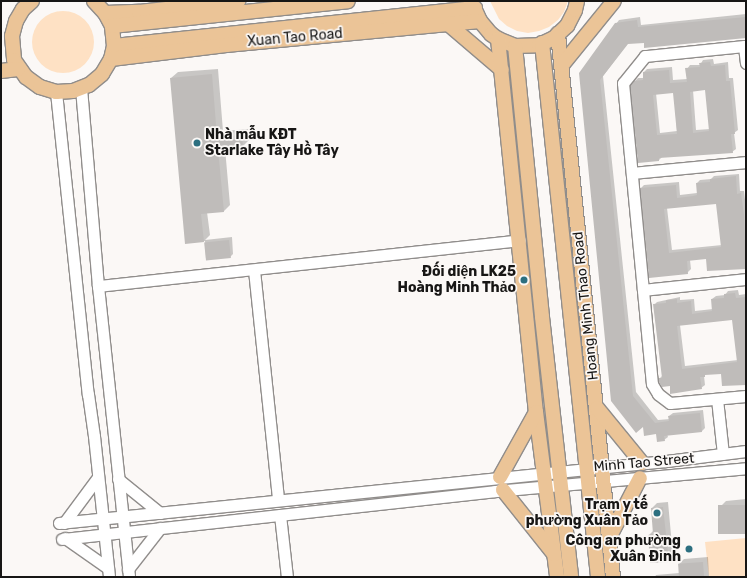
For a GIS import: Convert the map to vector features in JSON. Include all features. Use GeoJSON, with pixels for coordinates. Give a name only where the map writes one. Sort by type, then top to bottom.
{"type":"FeatureCollection","features":[{"type":"Feature","properties":{"kind":"main road"},"geometry":{"type":"LineString","coordinates":[[32,1],[23,8],[7,31],[11,61],[40,87],[56,92],[74,92],[89,85],[102,74],[112,52],[112,26],[106,13],[94,1]]}},
{"type":"Feature","properties":{"kind":"main road"},"geometry":{"type":"LineString","coordinates":[[106,13],[139,12],[238,1]]}},
{"type":"Feature","properties":{"kind":"main road"},"geometry":{"type":"LineString","coordinates":[[112,26],[348,1]]}},
{"type":"Feature","properties":{"kind":"main road"},"geometry":{"type":"LineString","coordinates":[[476,10],[491,34],[498,39],[515,46],[542,43],[558,34],[567,26],[575,10],[577,1]]}},
{"type":"Feature","properties":{"kind":"main road"},"geometry":{"type":"LineString","coordinates":[[562,65],[614,1]]}},
{"type":"Feature","properties":{"kind":"main road","name":"Xuan Tao Road"},"geometry":{"type":"LineString","coordinates":[[112,52],[226,45],[447,24],[476,10]]}},
{"type":"Feature","properties":{"kind":"main road","name":"Xuan Tao Road"},"geometry":{"type":"LineString","coordinates":[[112,52],[476,10]]}},
{"type":"Feature","properties":{"kind":"main road"},"geometry":{"type":"LineString","coordinates":[[447,24],[502,70]]}},
{"type":"Feature","properties":{"kind":"main road","name":"Hoang Minh Thao Road"},"geometry":{"type":"LineString","coordinates":[[558,34],[613,577]]}},
{"type":"Feature","properties":{"kind":"main road"},"geometry":{"type":"LineString","coordinates":[[498,39],[520,240],[536,412],[556,577]]}},
{"type":"Feature","properties":{"kind":"main road","name":"Hoang Minh Thao Road"},"geometry":{"type":"LineString","coordinates":[[542,43],[598,577]]}},
{"type":"Feature","properties":{"kind":"main road"},"geometry":{"type":"LineString","coordinates":[[515,46],[542,317],[571,577]]}},
{"type":"Feature","properties":{"kind":"main road"},"geometry":{"type":"LineString","coordinates":[[1,70],[11,61]]}},
{"type":"Feature","properties":{"kind":"main road"},"geometry":{"type":"LineString","coordinates":[[528,319],[542,317]]}},
{"type":"Feature","properties":{"kind":"main road"},"geometry":{"type":"LineString","coordinates":[[581,410],[597,408],[642,464]]}},
{"type":"Feature","properties":{"kind":"main road"},"geometry":{"type":"LineString","coordinates":[[536,412],[499,486],[554,554]]}},
{"type":"Feature","properties":{"kind":"main road"},"geometry":{"type":"LineString","coordinates":[[610,536],[640,478]]}},
{"type":"Feature","properties":{"kind":"main road"},"geometry":{"type":"LineString","coordinates":[[554,554],[569,552]]}},
{"type":"Feature","properties":{"kind":"street"},"geometry":{"type":"LineString","coordinates":[[746,63],[744,46],[645,56],[623,83],[652,384],[658,394],[670,403],[746,396]]}},
{"type":"Feature","properties":{"kind":"street"},"geometry":{"type":"LineString","coordinates":[[81,88],[98,286],[128,573]]}},
{"type":"Feature","properties":{"kind":"street"},"geometry":{"type":"LineString","coordinates":[[56,92],[87,386],[109,573]]}},
{"type":"Feature","properties":{"kind":"street"},"geometry":{"type":"LineString","coordinates":[[632,173],[746,162]]}},
{"type":"Feature","properties":{"kind":"street"},"geometry":{"type":"LineString","coordinates":[[98,286],[520,240]]}},
{"type":"Feature","properties":{"kind":"street"},"geometry":{"type":"LineString","coordinates":[[254,270],[278,500]]}},
{"type":"Feature","properties":{"kind":"street"},"geometry":{"type":"LineString","coordinates":[[643,290],[746,279]]}},
{"type":"Feature","properties":{"kind":"street"},"geometry":{"type":"LineString","coordinates":[[717,399],[723,454]]}},
{"type":"Feature","properties":{"kind":"street","name":"Minh Tao Street"},"geometry":{"type":"LineString","coordinates":[[545,480],[560,471],[642,464],[746,451]]}},
{"type":"Feature","properties":{"kind":"street","name":"Minh Tao Street"},"geometry":{"type":"LineString","coordinates":[[545,480],[640,478],[746,468]]}},
{"type":"Feature","properties":{"kind":"street"},"geometry":{"type":"LineString","coordinates":[[98,477],[61,523],[278,500],[499,486]]}},
{"type":"Feature","properties":{"kind":"street"},"geometry":{"type":"LineString","coordinates":[[118,479],[160,513]]}},
{"type":"Feature","properties":{"kind":"street"},"geometry":{"type":"LineString","coordinates":[[109,573],[63,538],[280,515],[545,480]]}},
{"type":"Feature","properties":{"kind":"street"},"geometry":{"type":"LineString","coordinates":[[280,515],[286,577]]}},
{"type":"Feature","properties":{"kind":"street"},"geometry":{"type":"LineString","coordinates":[[128,573],[160,528]]}},
{"type":"Feature","properties":{"kind":"shaded area"},"geometry":{"type":"Polygon","coordinates":[[[490,1],[568,1],[564,12],[558,20],[549,27],[528,33],[517,31],[507,26],[499,19],[490,1]]]}},
{"type":"Feature","properties":{"kind":"shaded area"},"geometry":{"type":"Polygon","coordinates":[[[57,11],[69,11],[85,20],[92,30],[94,42],[92,54],[85,64],[69,73],[57,73],[46,68],[37,59],[32,48],[32,36],[37,25],[46,16],[57,11]]]}},
{"type":"Feature","properties":{"kind":"shaded area"},"geometry":{"type":"Polygon","coordinates":[[[746,538],[746,577],[709,577],[705,542],[746,538]]]}},
{"type":"Feature","properties":{"kind":"building"},"geometry":{"type":"Polygon","coordinates":[[[746,17],[746,38],[644,48],[644,43],[628,44],[600,80],[633,396],[655,423],[669,421],[668,416],[700,413],[702,432],[664,436],[665,441],[657,442],[656,434],[644,436],[643,427],[636,433],[611,401],[579,73],[615,23],[637,20],[638,27],[746,17]]]}},
{"type":"Feature","properties":{"kind":"building"},"geometry":{"type":"Polygon","coordinates":[[[710,62],[711,66],[725,65],[726,81],[730,81],[735,134],[731,134],[733,153],[659,158],[659,161],[638,163],[630,85],[634,81],[643,80],[643,72],[669,70],[670,83],[687,82],[685,68],[700,67],[699,63],[710,62]],[[705,90],[690,92],[693,133],[709,131],[705,90]],[[673,93],[653,95],[657,135],[677,134],[673,93]]]}},
{"type":"Feature","properties":{"kind":"building","name":"Nhà mẫu KĐT Starlake Tây Hồ Tây"},"geometry":{"type":"Polygon","coordinates":[[[212,74],[217,137],[242,135],[243,147],[218,149],[224,212],[201,214],[204,242],[185,244],[170,78],[212,74]]]}},
{"type":"Feature","properties":{"kind":"building"},"geometry":{"type":"Polygon","coordinates":[[[736,176],[737,194],[741,193],[744,215],[746,269],[707,271],[706,259],[687,261],[688,274],[649,278],[640,188],[676,185],[677,198],[693,196],[697,195],[696,183],[710,182],[710,179],[736,176]],[[716,204],[664,209],[669,253],[721,247],[716,204]]]}},
{"type":"Feature","properties":{"kind":"building"},"geometry":{"type":"Polygon","coordinates":[[[229,240],[231,258],[206,261],[204,243],[229,240]]]}},
{"type":"Feature","properties":{"kind":"building"},"geometry":{"type":"Polygon","coordinates":[[[735,293],[736,298],[746,297],[746,385],[722,386],[721,374],[705,375],[705,377],[700,377],[702,389],[670,394],[670,386],[662,387],[658,378],[662,378],[653,304],[666,303],[666,300],[677,299],[677,303],[691,301],[692,314],[712,311],[711,299],[724,298],[724,294],[735,293]],[[732,320],[677,326],[682,369],[737,362],[732,320]]]}},
{"type":"Feature","properties":{"kind":"building"},"geometry":{"type":"Polygon","coordinates":[[[718,505],[746,505],[746,534],[718,534],[718,505]]]}},
{"type":"Feature","properties":{"kind":"building"},"geometry":{"type":"Polygon","coordinates":[[[663,507],[669,562],[650,563],[648,535],[653,534],[651,508],[663,507]]]}},
{"type":"Feature","properties":{"kind":"building"},"geometry":{"type":"Polygon","coordinates":[[[703,562],[704,577],[679,577],[678,564],[703,562]]]}},
{"type":"Feature","properties":{"kind":"place","name":"Nhà mẫu KĐT Starlake Tây Hồ Tây"},"geometry":{"type":"Point","coordinates":[197,143]}},
{"type":"Feature","properties":{"kind":"place","name":"Đối diện LK25 Hoàng Minh Thảo"},"geometry":{"type":"Point","coordinates":[524,280]}},
{"type":"Feature","properties":{"kind":"place","name":"Trạm y tế phường Xuân Tảo"},"geometry":{"type":"Point","coordinates":[657,513]}},
{"type":"Feature","properties":{"kind":"place","name":"Công an phường Xuân Đỉnh"},"geometry":{"type":"Point","coordinates":[689,549]}}]}
